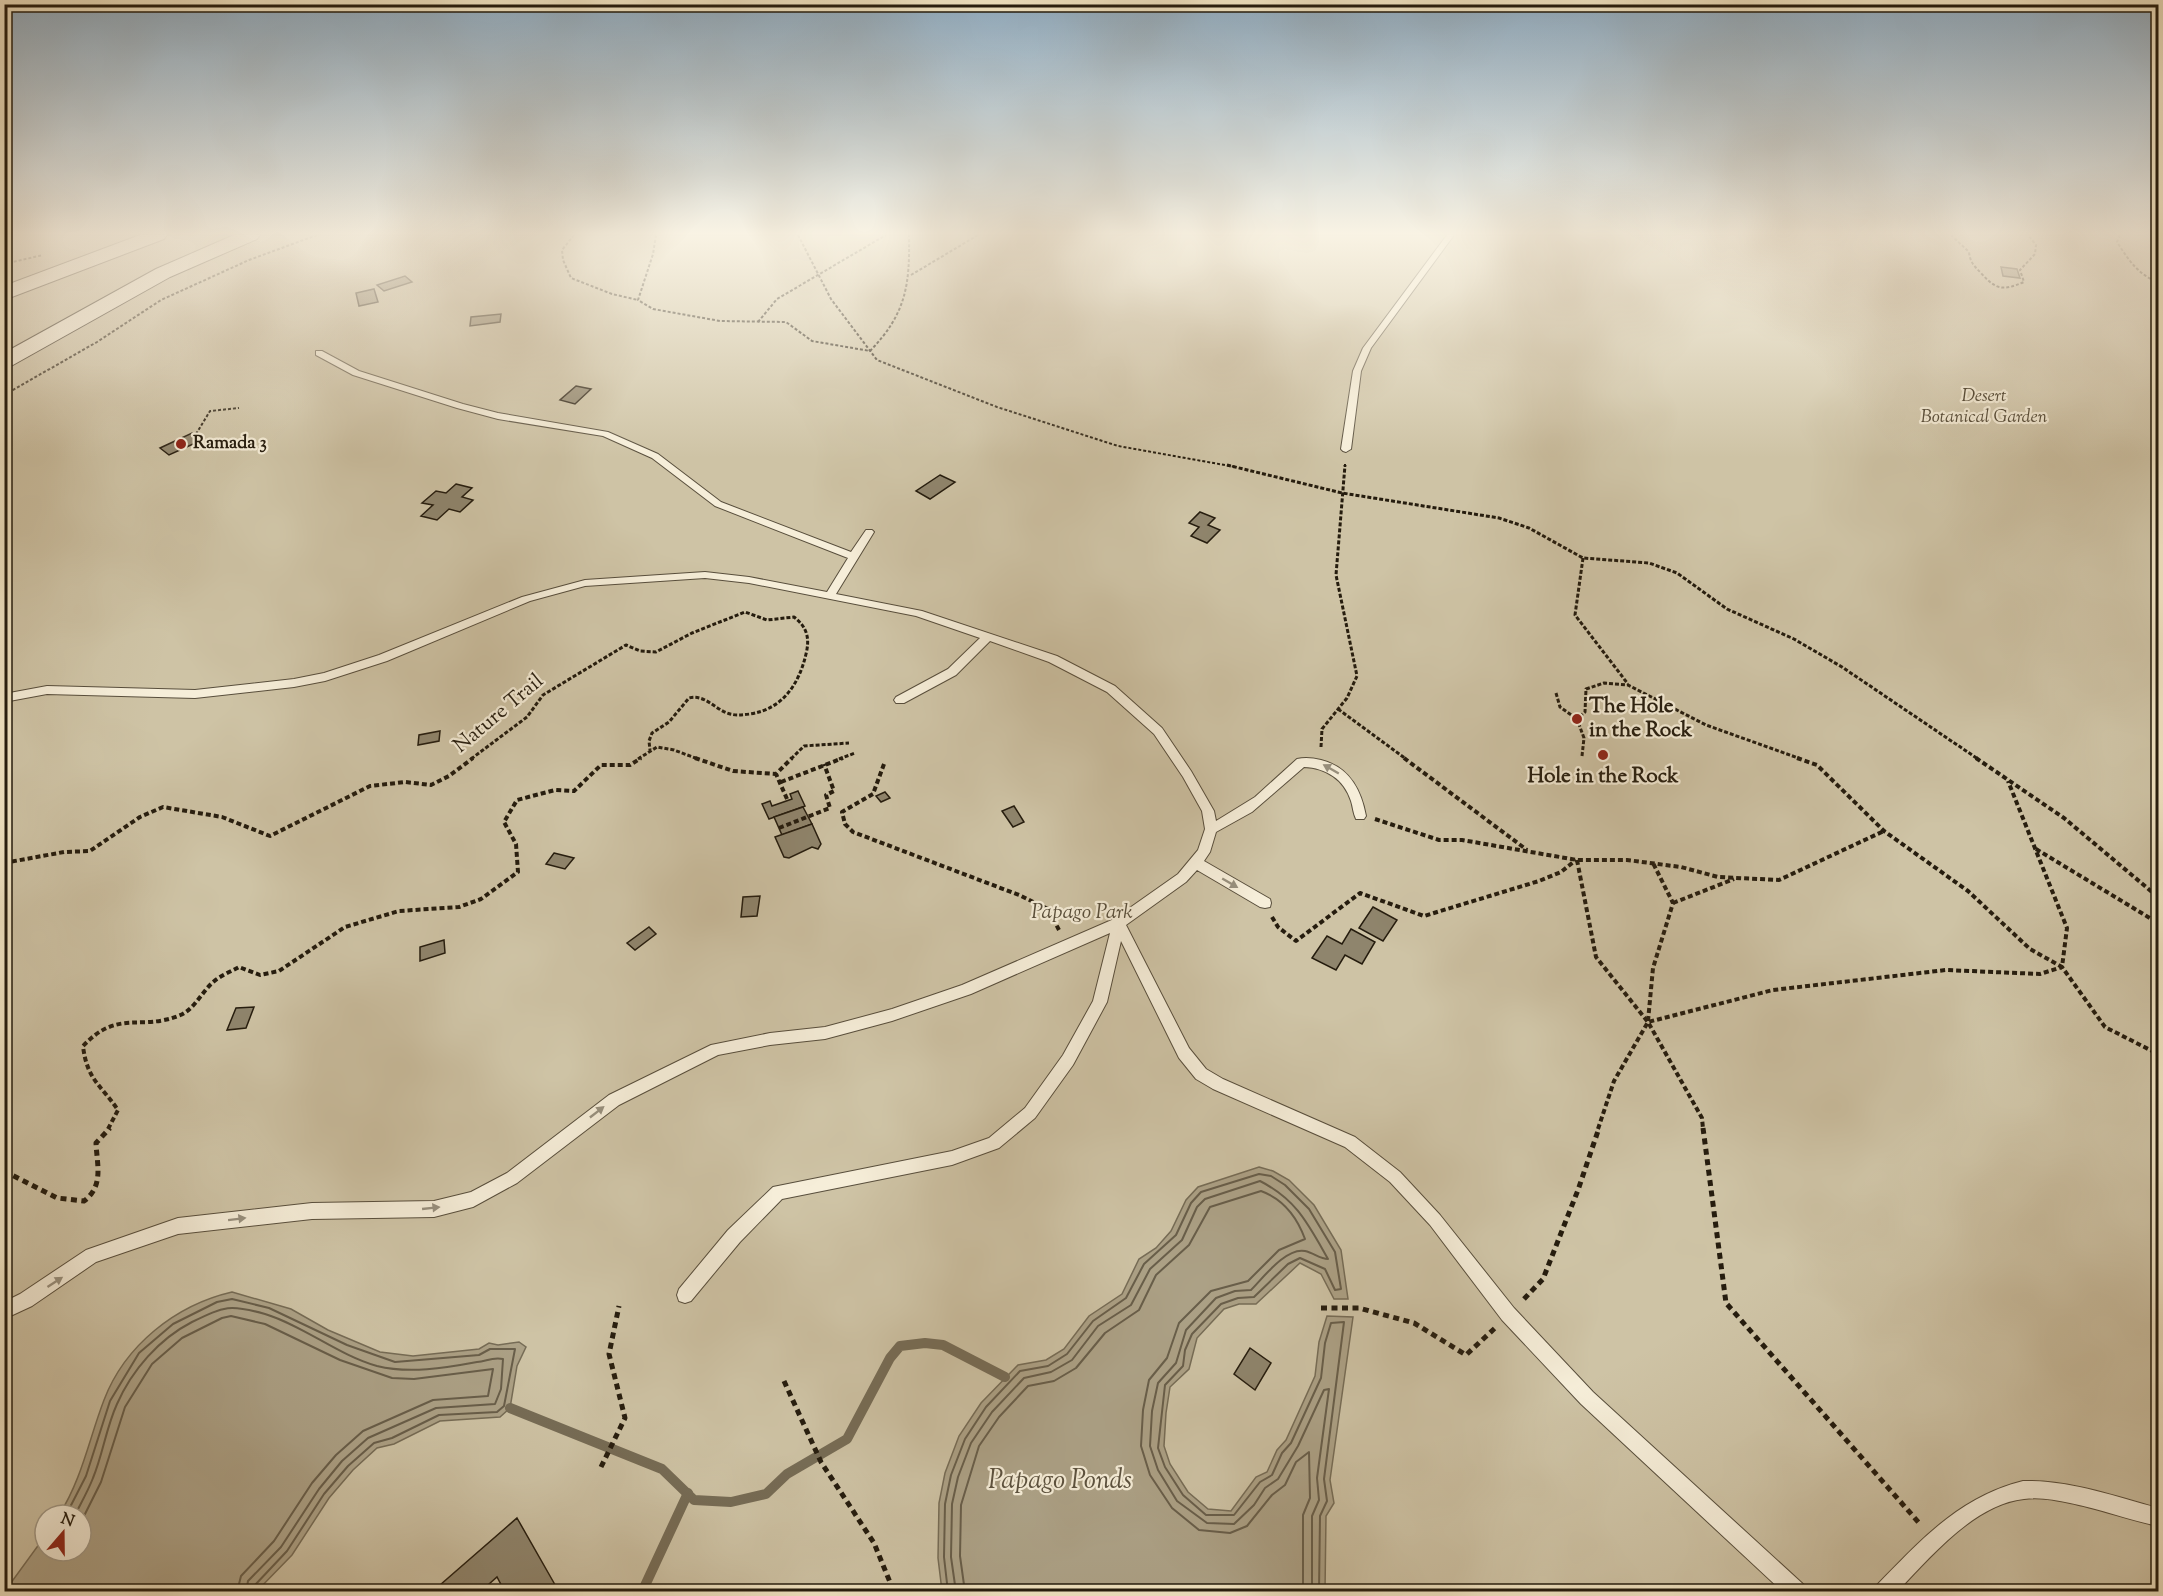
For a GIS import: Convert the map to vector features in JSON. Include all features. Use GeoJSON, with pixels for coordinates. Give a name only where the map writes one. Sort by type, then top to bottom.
{"type":"FeatureCollection","features":[{"type":"Feature","properties":{"kind":"main road"},"geometry":{"type":"LineString","coordinates":[[4,363],[99,309]]}},
{"type":"Feature","properties":{"kind":"lane"},"geometry":{"type":"LineString","coordinates":[[1346,449],[1357,371],[1367,348],[1395,309]]}},
{"type":"Feature","properties":{"kind":"lane"},"geometry":{"type":"LineString","coordinates":[[319,353],[356,373],[460,406],[498,416],[605,434],[655,456],[718,504],[854,557]]}},
{"type":"Feature","properties":{"kind":"lane"},"geometry":{"type":"LineString","coordinates":[[831,595],[869,532]]}},
{"type":"Feature","properties":{"kind":"lane"},"geometry":{"type":"LineString","coordinates":[[4,698],[47,690],[195,694],[325,677],[383,658],[526,599],[585,583],[705,575],[749,580],[918,613],[1053,659],[1111,689],[1158,731],[1188,774],[1208,811],[1210,829],[1204,852],[1196,863],[1144,907],[1119,923],[1066,944],[966,990],[892,1015],[825,1033],[770,1039],[716,1049],[614,1100],[512,1178],[473,1199],[434,1209],[312,1211],[178,1226],[92,1256],[60,1279],[4,1311]]}},
{"type":"Feature","properties":{"kind":"lane"},"geometry":{"type":"LineString","coordinates":[[900,700],[952,672],[988,637]]}},
{"type":"Feature","properties":{"kind":"lane"},"geometry":{"type":"LineString","coordinates":[[1210,829],[1229,822],[1270,792],[1301,762],[1320,762],[1339,772],[1358,797],[1360,816]]}},
{"type":"Feature","properties":{"kind":"lane"},"geometry":{"type":"LineString","coordinates":[[1196,863],[1264,903]]}},
{"type":"Feature","properties":{"kind":"lane"},"geometry":{"type":"LineString","coordinates":[[685,1295],[734,1236],[778,1191],[952,1158],[994,1143],[1030,1113],[1068,1060],[1100,1002],[1119,923]]}},
{"type":"Feature","properties":{"kind":"lane"},"geometry":{"type":"LineString","coordinates":[[1119,923],[1179,1044],[1201,1074],[1218,1084],[1350,1142],[1395,1177],[1435,1220],[1508,1314],[1587,1398],[1797,1592]]}},
{"type":"Feature","properties":{"kind":"lane"},"geometry":{"type":"LineString","coordinates":[[1884,1592],[1934,1540],[1980,1505],[2024,1490],[2072,1495],[2158,1517]]}},
{"type":"Feature","properties":{"kind":"path"},"geometry":{"type":"LineString","coordinates":[[4,395],[97,342],[147,309]]}},
{"type":"Feature","properties":{"kind":"path"},"geometry":{"type":"LineString","coordinates":[[656,309],[720,321],[786,322],[812,341],[870,351]]}},
{"type":"Feature","properties":{"kind":"path"},"geometry":{"type":"LineString","coordinates":[[758,322],[768,309]]}},
{"type":"Feature","properties":{"kind":"path"},"geometry":{"type":"LineString","coordinates":[[839,309],[877,360],[998,407],[1118,446],[1254,470],[1342,493],[1499,518],[1529,528],[1583,558],[1649,563],[1677,573],[1727,609],[1794,639],[1842,667],[2064,818],[2158,897]]}},
{"type":"Feature","properties":{"kind":"path"},"geometry":{"type":"LineString","coordinates":[[870,351],[899,318],[901,309]]}},
{"type":"Feature","properties":{"kind":"path"},"geometry":{"type":"LineString","coordinates":[[195,434],[210,411],[239,408]]}},
{"type":"Feature","properties":{"kind":"path"},"geometry":{"type":"LineString","coordinates":[[1320,762],[1322,729],[1347,698],[1357,676],[1336,575],[1346,449]]}},
{"type":"Feature","properties":{"kind":"path"},"geometry":{"type":"LineString","coordinates":[[1583,558],[1575,615],[1628,685]]}},
{"type":"Feature","properties":{"kind":"path","name":"Nature Trail"},"geometry":{"type":"LineString","coordinates":[[4,863],[64,852],[90,851],[140,817],[163,807],[222,817],[270,836],[370,786],[405,782],[431,785],[449,776],[534,711],[543,695],[626,645],[640,651],[656,652],[692,633],[745,612],[768,620],[794,617],[802,624],[808,632],[808,650],[787,696],[774,708],[737,715],[724,713],[703,698],[686,700],[671,722],[652,733],[648,746],[650,750]]}},
{"type":"Feature","properties":{"kind":"path"},"geometry":{"type":"LineString","coordinates":[[1577,719],[1586,712],[1586,689],[1604,683],[1628,685],[1706,724],[1817,765],[1884,831],[1968,891],[2030,949],[2062,967],[2105,1027],[2158,1054]]}},
{"type":"Feature","properties":{"kind":"path"},"geometry":{"type":"LineString","coordinates":[[1556,693],[1560,706],[1577,719],[1584,738],[1582,756]]}},
{"type":"Feature","properties":{"kind":"path"},"geometry":{"type":"LineString","coordinates":[[1338,709],[1528,851]]}},
{"type":"Feature","properties":{"kind":"path"},"geometry":{"type":"LineString","coordinates":[[4,1171],[44,1194],[76,1204],[89,1198],[98,1181],[96,1143],[112,1125],[118,1110],[112,1100],[99,1089],[84,1061],[83,1046],[94,1032],[109,1023],[174,1018],[192,1008],[214,981],[239,967],[260,975],[279,971],[353,924],[399,911],[459,907],[481,899],[518,872],[516,844],[504,822],[517,800],[555,790],[574,791],[601,765],[630,765],[650,750],[667,748],[697,756],[712,765],[743,774],[776,774],[804,746],[849,743]]}},
{"type":"Feature","properties":{"kind":"path"},"geometry":{"type":"LineString","coordinates":[[780,782],[855,753]]}},
{"type":"Feature","properties":{"kind":"path"},"geometry":{"type":"LineString","coordinates":[[779,828],[830,808],[826,795],[834,791],[824,764]]}},
{"type":"Feature","properties":{"kind":"path"},"geometry":{"type":"LineString","coordinates":[[884,764],[873,794],[842,813],[845,824],[854,832],[897,851],[1019,895],[1048,909],[1066,944]]}},
{"type":"Feature","properties":{"kind":"path"},"geometry":{"type":"LineString","coordinates":[[776,774],[787,799]]}},
{"type":"Feature","properties":{"kind":"path"},"geometry":{"type":"LineString","coordinates":[[2007,780],[2067,928],[2062,967]]}},
{"type":"Feature","properties":{"kind":"path"},"geometry":{"type":"LineString","coordinates":[[1360,816],[1394,824],[1439,840],[1462,840],[1576,860],[1653,863],[1735,878],[1779,880],[1884,831]]}},
{"type":"Feature","properties":{"kind":"path"},"geometry":{"type":"LineString","coordinates":[[2035,849],[2158,923]]}},
{"type":"Feature","properties":{"kind":"path"},"geometry":{"type":"LineString","coordinates":[[1264,903],[1278,927],[1296,941],[1360,893],[1424,916],[1539,881],[1560,872],[1576,860]]}},
{"type":"Feature","properties":{"kind":"path"},"geometry":{"type":"LineString","coordinates":[[1576,860],[1596,957],[1648,1022],[1702,1118],[1726,1303],[1934,1540]]}},
{"type":"Feature","properties":{"kind":"path"},"geometry":{"type":"LineString","coordinates":[[1321,1308],[1359,1308],[1414,1323],[1466,1355],[1543,1279],[1578,1190],[1614,1082],[1648,1022],[1653,968],[1673,903],[1653,863]]}},
{"type":"Feature","properties":{"kind":"path"},"geometry":{"type":"LineString","coordinates":[[1673,903],[1735,878]]}},
{"type":"Feature","properties":{"kind":"path"},"geometry":{"type":"LineString","coordinates":[[1648,1022],[1695,1008],[1773,990],[1946,970],[2040,974],[2062,967]]}},
{"type":"Feature","properties":{"kind":"path"},"geometry":{"type":"LineString","coordinates":[[601,1467],[625,1418],[619,1386],[609,1354],[619,1306]]}},
{"type":"Feature","properties":{"kind":"path"},"geometry":{"type":"LineString","coordinates":[[784,1381],[821,1462],[874,1543],[894,1592]]}},
{"type":"Feature","properties":{"kind":"green space","name":"Papago Park"},"geometry":{"type":"Polygon","coordinates":[[[5,309],[2158,309],[2158,1591],[5,1592],[5,309]]]}},
{"type":"Feature","properties":{"kind":"water","name":"Papago Ponds"},"geometry":{"type":"Polygon","coordinates":[[[1259,1167],[1273,1171],[1289,1180],[1314,1205],[1341,1250],[1348,1299],[1334,1299],[1321,1274],[1300,1263],[1256,1304],[1239,1304],[1224,1309],[1197,1338],[1189,1369],[1170,1387],[1164,1446],[1170,1464],[1188,1492],[1208,1509],[1231,1511],[1256,1477],[1267,1472],[1277,1450],[1286,1440],[1315,1376],[1319,1342],[1327,1316],[1353,1317],[1330,1480],[1334,1503],[1326,1516],[1325,1591],[942,1591],[938,1558],[939,1503],[945,1473],[959,1436],[981,1403],[1018,1365],[1046,1360],[1064,1349],[1089,1316],[1122,1294],[1139,1259],[1156,1248],[1171,1231],[1186,1200],[1198,1187],[1259,1167]]]}},
{"type":"Feature","properties":{"kind":"water"},"geometry":{"type":"Polygon","coordinates":[[[232,1292],[291,1309],[328,1330],[380,1352],[413,1356],[479,1349],[489,1343],[498,1345],[519,1342],[526,1347],[517,1366],[510,1408],[500,1417],[440,1421],[394,1444],[377,1448],[353,1470],[329,1498],[292,1555],[257,1591],[5,1591],[33,1552],[33,1563],[93,1563],[93,1503],[66,1503],[74,1487],[104,1400],[113,1380],[139,1345],[172,1317],[211,1298],[232,1292]]]}},
{"type":"Feature","properties":{"kind":"building"},"geometry":{"type":"Polygon","coordinates":[[[501,314],[500,322],[470,326],[471,317],[501,314]]]}},
{"type":"Feature","properties":{"kind":"building"},"geometry":{"type":"Polygon","coordinates":[[[576,386],[591,389],[575,404],[560,400],[576,386]]]}},
{"type":"Feature","properties":{"kind":"building","name":"Ramada 3"},"geometry":{"type":"Polygon","coordinates":[[[192,433],[202,440],[169,455],[160,448],[192,433]]]}},
{"type":"Feature","properties":{"kind":"building"},"geometry":{"type":"Polygon","coordinates":[[[940,475],[955,482],[930,499],[916,491],[940,475]]]}},
{"type":"Feature","properties":{"kind":"building"},"geometry":{"type":"Polygon","coordinates":[[[456,484],[472,488],[462,497],[473,500],[460,512],[449,509],[437,520],[421,516],[433,505],[422,503],[436,491],[446,493],[456,484]]]}},
{"type":"Feature","properties":{"kind":"building"},"geometry":{"type":"Polygon","coordinates":[[[1200,512],[1215,518],[1208,525],[1220,530],[1207,543],[1191,536],[1199,527],[1189,523],[1200,512]]]}},
{"type":"Feature","properties":{"kind":"building"},"geometry":{"type":"Polygon","coordinates":[[[440,731],[439,741],[418,745],[419,735],[440,731]]]}},
{"type":"Feature","properties":{"kind":"building"},"geometry":{"type":"Polygon","coordinates":[[[798,791],[805,806],[769,819],[762,804],[770,801],[772,806],[792,799],[790,794],[798,791]]]}},
{"type":"Feature","properties":{"kind":"building"},"geometry":{"type":"Polygon","coordinates":[[[885,792],[890,798],[881,802],[876,796],[885,792]]]}},
{"type":"Feature","properties":{"kind":"building"},"geometry":{"type":"Polygon","coordinates":[[[1014,806],[1024,822],[1013,827],[1002,811],[1014,806]]]}},
{"type":"Feature","properties":{"kind":"building"},"geometry":{"type":"Polygon","coordinates":[[[803,807],[812,824],[782,835],[774,817],[803,807]]]}},
{"type":"Feature","properties":{"kind":"building"},"geometry":{"type":"Polygon","coordinates":[[[812,824],[821,844],[818,849],[812,847],[789,858],[784,857],[775,837],[812,824]]]}},
{"type":"Feature","properties":{"kind":"building"},"geometry":{"type":"Polygon","coordinates":[[[554,853],[574,858],[565,869],[546,864],[554,853]]]}},
{"type":"Feature","properties":{"kind":"building"},"geometry":{"type":"Polygon","coordinates":[[[760,896],[757,916],[741,917],[743,897],[760,896]]]}},
{"type":"Feature","properties":{"kind":"building"},"geometry":{"type":"Polygon","coordinates":[[[1373,907],[1397,920],[1383,941],[1359,928],[1373,907]]]}},
{"type":"Feature","properties":{"kind":"building"},"geometry":{"type":"Polygon","coordinates":[[[649,927],[656,934],[635,950],[627,943],[649,927]]]}},
{"type":"Feature","properties":{"kind":"building"},"geometry":{"type":"Polygon","coordinates":[[[1351,929],[1375,942],[1362,964],[1345,955],[1336,970],[1312,958],[1327,936],[1342,944],[1351,929]]]}},
{"type":"Feature","properties":{"kind":"building"},"geometry":{"type":"Polygon","coordinates":[[[444,940],[445,953],[420,961],[420,947],[444,940]]]}},
{"type":"Feature","properties":{"kind":"building"},"geometry":{"type":"Polygon","coordinates":[[[254,1007],[246,1028],[227,1030],[236,1008],[254,1007]]]}},
{"type":"Feature","properties":{"kind":"building"},"geometry":{"type":"Polygon","coordinates":[[[1250,1348],[1271,1363],[1255,1390],[1234,1374],[1250,1348]]]}},
{"type":"Feature","properties":{"kind":"building"},"geometry":{"type":"Polygon","coordinates":[[[517,1518],[558,1590],[556,1592],[505,1592],[497,1577],[480,1592],[432,1592],[517,1518]]]}},
{"type":"Feature","properties":{"kind":"waterway"},"geometry":{"type":"LineString","coordinates":[[688,1494],[694,1500],[731,1502],[766,1494],[787,1474],[847,1439],[890,1358],[900,1346],[925,1343],[943,1345],[1005,1377]]}},
{"type":"Feature","properties":{"kind":"waterway"},"geometry":{"type":"LineString","coordinates":[[510,1408],[662,1469],[688,1494]]}},
{"type":"Feature","properties":{"kind":"waterway"},"geometry":{"type":"LineString","coordinates":[[642,1592],[688,1494]]}},
{"type":"Feature","properties":{"kind":"place","name":"Ramada 3"},"geometry":{"type":"Point","coordinates":[181,444]}},
{"type":"Feature","properties":{"kind":"place","name":"The Hole in the Rock"},"geometry":{"type":"Point","coordinates":[1577,719]}},
{"type":"Feature","properties":{"kind":"place","name":"Hole in the Rock"},"geometry":{"type":"Point","coordinates":[1603,755]}},
{"type":"Feature","properties":{"kind":"park label","name":"Desert Botanical Garden"},"geometry":{"type":"Point","coordinates":[1984,407]}}]}
